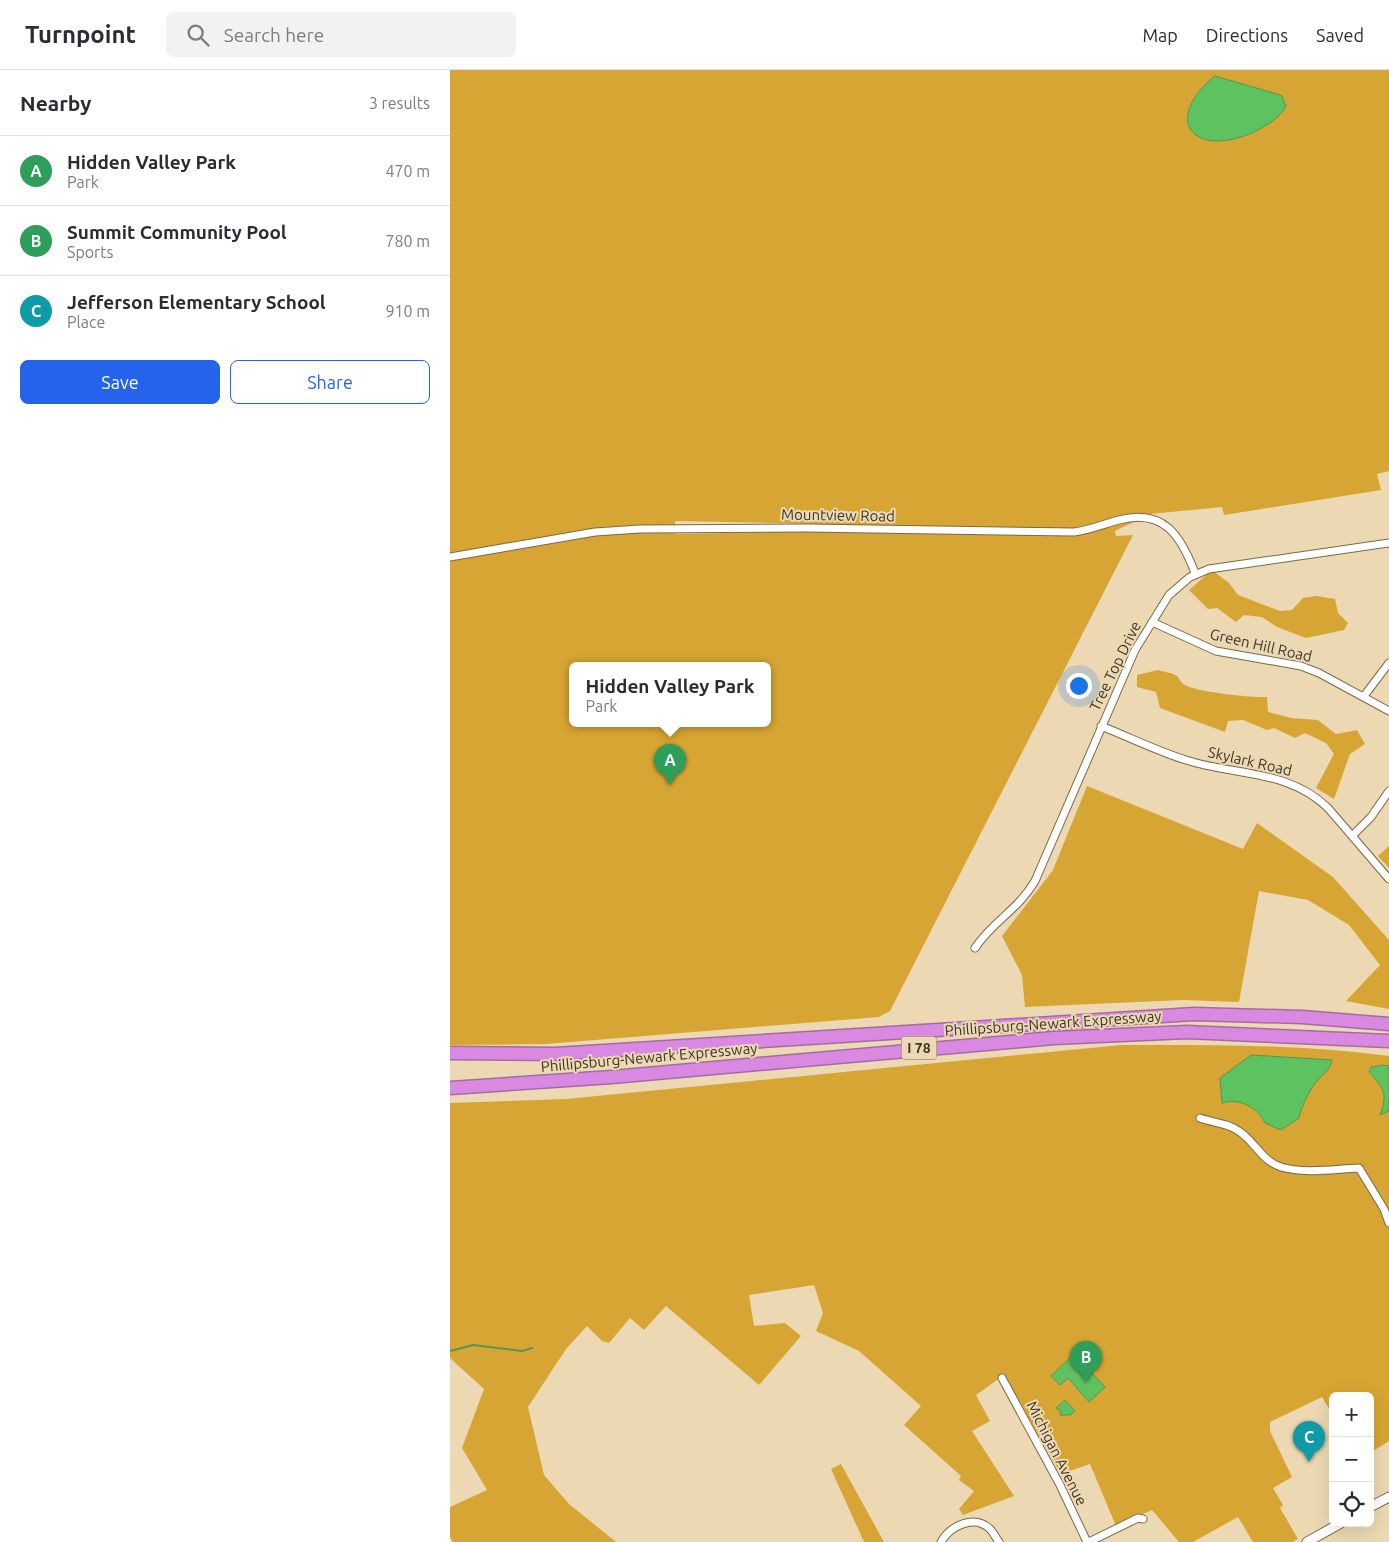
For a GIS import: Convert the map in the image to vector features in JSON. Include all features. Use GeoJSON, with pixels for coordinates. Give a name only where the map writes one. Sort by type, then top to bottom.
{"type":"FeatureCollection","features":[{"type":"Feature","properties":{"kind":"highway","name":"Phillipsburg-Newark Expressway"},"geometry":{"type":"LineString","coordinates":[[450,1053],[493,1055],[555,1054],[1194,1014],[1302,1017],[1389,1024]]}},
{"type":"Feature","properties":{"kind":"highway","name":"Phillipsburg-Newark Expressway"},"geometry":{"type":"LineString","coordinates":[[450,1088],[612,1077],[938,1047],[1073,1037],[1187,1032],[1389,1042]]}},
{"type":"Feature","properties":{"kind":"highway","name":"Phillipsburg-Newark Expressway"},"geometry":{"type":"LineString","coordinates":[[450,1059],[493,1055]]}},
{"type":"Feature","properties":{"kind":"street","name":"Mountview Road"},"geometry":{"type":"LineString","coordinates":[[450,557],[618,530],[807,528],[1074,532],[1090,530],[1123,519],[1145,517],[1168,525],[1179,540],[1195,573]]}},
{"type":"Feature","properties":{"kind":"street","name":"Tree Top Drive"},"geometry":{"type":"LineString","coordinates":[[975,948],[984,935],[1016,907],[1035,880],[1135,650],[1169,596],[1195,573],[1222,567],[1389,543]]}},
{"type":"Feature","properties":{"kind":"street","name":"Green Hill Road"},"geometry":{"type":"LineString","coordinates":[[1152,622],[1216,651],[1301,666],[1364,696],[1389,711]]}},
{"type":"Feature","properties":{"kind":"street"},"geometry":{"type":"LineString","coordinates":[[1364,696],[1389,663]]}},
{"type":"Feature","properties":{"kind":"street","name":"Skylark Road"},"geometry":{"type":"LineString","coordinates":[[1101,726],[1186,760],[1254,773],[1295,785],[1320,800],[1353,835],[1389,879]]}},
{"type":"Feature","properties":{"kind":"street"},"geometry":{"type":"LineString","coordinates":[[1353,835],[1371,817],[1389,791]]}},
{"type":"Feature","properties":{"kind":"street"},"geometry":{"type":"LineString","coordinates":[[1200,1118],[1234,1127],[1243,1133],[1264,1157],[1280,1167],[1305,1170],[1359,1168],[1384,1209],[1389,1223]]}},
{"type":"Feature","properties":{"kind":"street","name":"Michigan Avenue"},"geometry":{"type":"LineString","coordinates":[[1002,1378],[1060,1485],[1088,1542]]}},
{"type":"Feature","properties":{"kind":"street"},"geometry":{"type":"LineString","coordinates":[[1374,1505],[1389,1497]]}},
{"type":"Feature","properties":{"kind":"street"},"geometry":{"type":"LineString","coordinates":[[1088,1542],[1138,1518],[1143,1520]]}},
{"type":"Feature","properties":{"kind":"street"},"geometry":{"type":"LineString","coordinates":[[941,1542],[951,1529],[969,1523],[978,1523],[989,1528],[999,1542]]}},
{"type":"Feature","properties":{"kind":"street"},"geometry":{"type":"LineString","coordinates":[[1307,1542],[1334,1527]]}},
{"type":"Feature","properties":{"kind":"shaded area"},"geometry":{"type":"Polygon","coordinates":[[[450,70],[1389,70],[1389,471],[1377,474],[1381,490],[1224,515],[1222,507],[1150,514],[1115,531],[1116,536],[1133,535],[890,1011],[879,1017],[546,1044],[450,1045],[450,70]],[[675,521],[676,534],[824,531],[820,524],[675,521]]]}},
{"type":"Feature","properties":{"kind":"shaded area"},"geometry":{"type":"Polygon","coordinates":[[[1215,76],[1282,96],[1286,106],[1280,114],[1261,129],[1236,139],[1211,141],[1201,138],[1192,132],[1188,124],[1190,106],[1201,89],[1215,76]]]}},
{"type":"Feature","properties":{"kind":"shaded area"},"geometry":{"type":"Polygon","coordinates":[[[1212,570],[1229,583],[1238,595],[1280,611],[1292,610],[1303,598],[1316,596],[1335,599],[1338,613],[1348,623],[1344,630],[1306,638],[1277,627],[1262,617],[1244,615],[1236,622],[1217,608],[1208,609],[1189,590],[1212,570]]]}},
{"type":"Feature","properties":{"kind":"shaded area"},"geometry":{"type":"Polygon","coordinates":[[[1158,670],[1175,675],[1182,683],[1191,688],[1212,692],[1267,697],[1268,712],[1291,718],[1318,720],[1336,734],[1357,730],[1365,744],[1350,754],[1334,799],[1316,788],[1334,754],[1326,743],[1305,733],[1295,738],[1274,728],[1267,730],[1243,720],[1228,721],[1225,732],[1160,708],[1156,692],[1137,687],[1137,675],[1158,670]]]}},
{"type":"Feature","properties":{"kind":"shaded area"},"geometry":{"type":"Polygon","coordinates":[[[1087,786],[1243,849],[1257,823],[1333,877],[1389,940],[1389,1009],[1346,1001],[1380,965],[1349,925],[1308,900],[1259,891],[1239,1002],[1183,1000],[1025,1007],[1022,975],[1002,936],[1053,870],[1087,786]]]}},
{"type":"Feature","properties":{"kind":"shaded area"},"geometry":{"type":"Polygon","coordinates":[[[1389,846],[1389,868],[1378,856],[1389,846]]]}},
{"type":"Feature","properties":{"kind":"shaded area"},"geometry":{"type":"Polygon","coordinates":[[[1121,1045],[1289,1047],[1389,1056],[1389,1441],[1374,1450],[1374,1392],[1329,1392],[1329,1408],[1322,1397],[1270,1422],[1270,1431],[1292,1477],[1273,1488],[1283,1505],[1280,1508],[1298,1539],[1292,1542],[1253,1542],[1238,1517],[1193,1542],[1179,1542],[1152,1510],[1116,1526],[1090,1464],[1061,1474],[1004,1375],[976,1395],[990,1421],[972,1431],[1014,1496],[963,1515],[959,1509],[974,1491],[959,1480],[961,1476],[904,1425],[921,1406],[859,1351],[816,1331],[823,1313],[814,1285],[749,1295],[754,1326],[785,1323],[801,1336],[759,1385],[666,1306],[644,1330],[630,1318],[609,1343],[602,1341],[587,1326],[566,1349],[528,1407],[544,1475],[569,1504],[616,1542],[453,1542],[450,1537],[450,1507],[487,1490],[462,1448],[484,1389],[450,1358],[450,1103],[566,1099],[1121,1045]]]}},
{"type":"Feature","properties":{"kind":"shaded area"},"geometry":{"type":"Polygon","coordinates":[[[1251,1055],[1332,1060],[1328,1070],[1311,1089],[1299,1118],[1281,1130],[1265,1123],[1253,1108],[1247,1105],[1235,1101],[1222,1103],[1220,1078],[1251,1055]]]}},
{"type":"Feature","properties":{"kind":"shaded area"},"geometry":{"type":"Polygon","coordinates":[[[1389,1066],[1389,1111],[1380,1115],[1384,1102],[1383,1092],[1369,1072],[1371,1067],[1389,1066]]]}},
{"type":"Feature","properties":{"kind":"shaded area"},"geometry":{"type":"Polygon","coordinates":[[[1074,1354],[1105,1387],[1089,1402],[1068,1378],[1060,1385],[1051,1376],[1074,1354]]]}},
{"type":"Feature","properties":{"kind":"shaded area"},"geometry":{"type":"Polygon","coordinates":[[[1064,1401],[1075,1411],[1070,1415],[1060,1415],[1061,1411],[1056,1408],[1064,1401]]]}},
{"type":"Feature","properties":{"kind":"shaded area"},"geometry":{"type":"Polygon","coordinates":[[[841,1464],[884,1542],[864,1542],[831,1469],[841,1464]]]}},
{"type":"Feature","properties":{"kind":"waterway"},"geometry":{"type":"LineString","coordinates":[[450,1351],[473,1345],[522,1351],[532,1348]]}},
{"type":"Feature","properties":{"kind":"place","name":"Hidden Valley Park"},"geometry":{"type":"Point","coordinates":[670,785]}},
{"type":"Feature","properties":{"kind":"place","name":"Summit Community Pool"},"geometry":{"type":"Point","coordinates":[1086,1382]}},
{"type":"Feature","properties":{"kind":"place","name":"Jefferson Elementary School"},"geometry":{"type":"Point","coordinates":[1309,1462]}}]}
